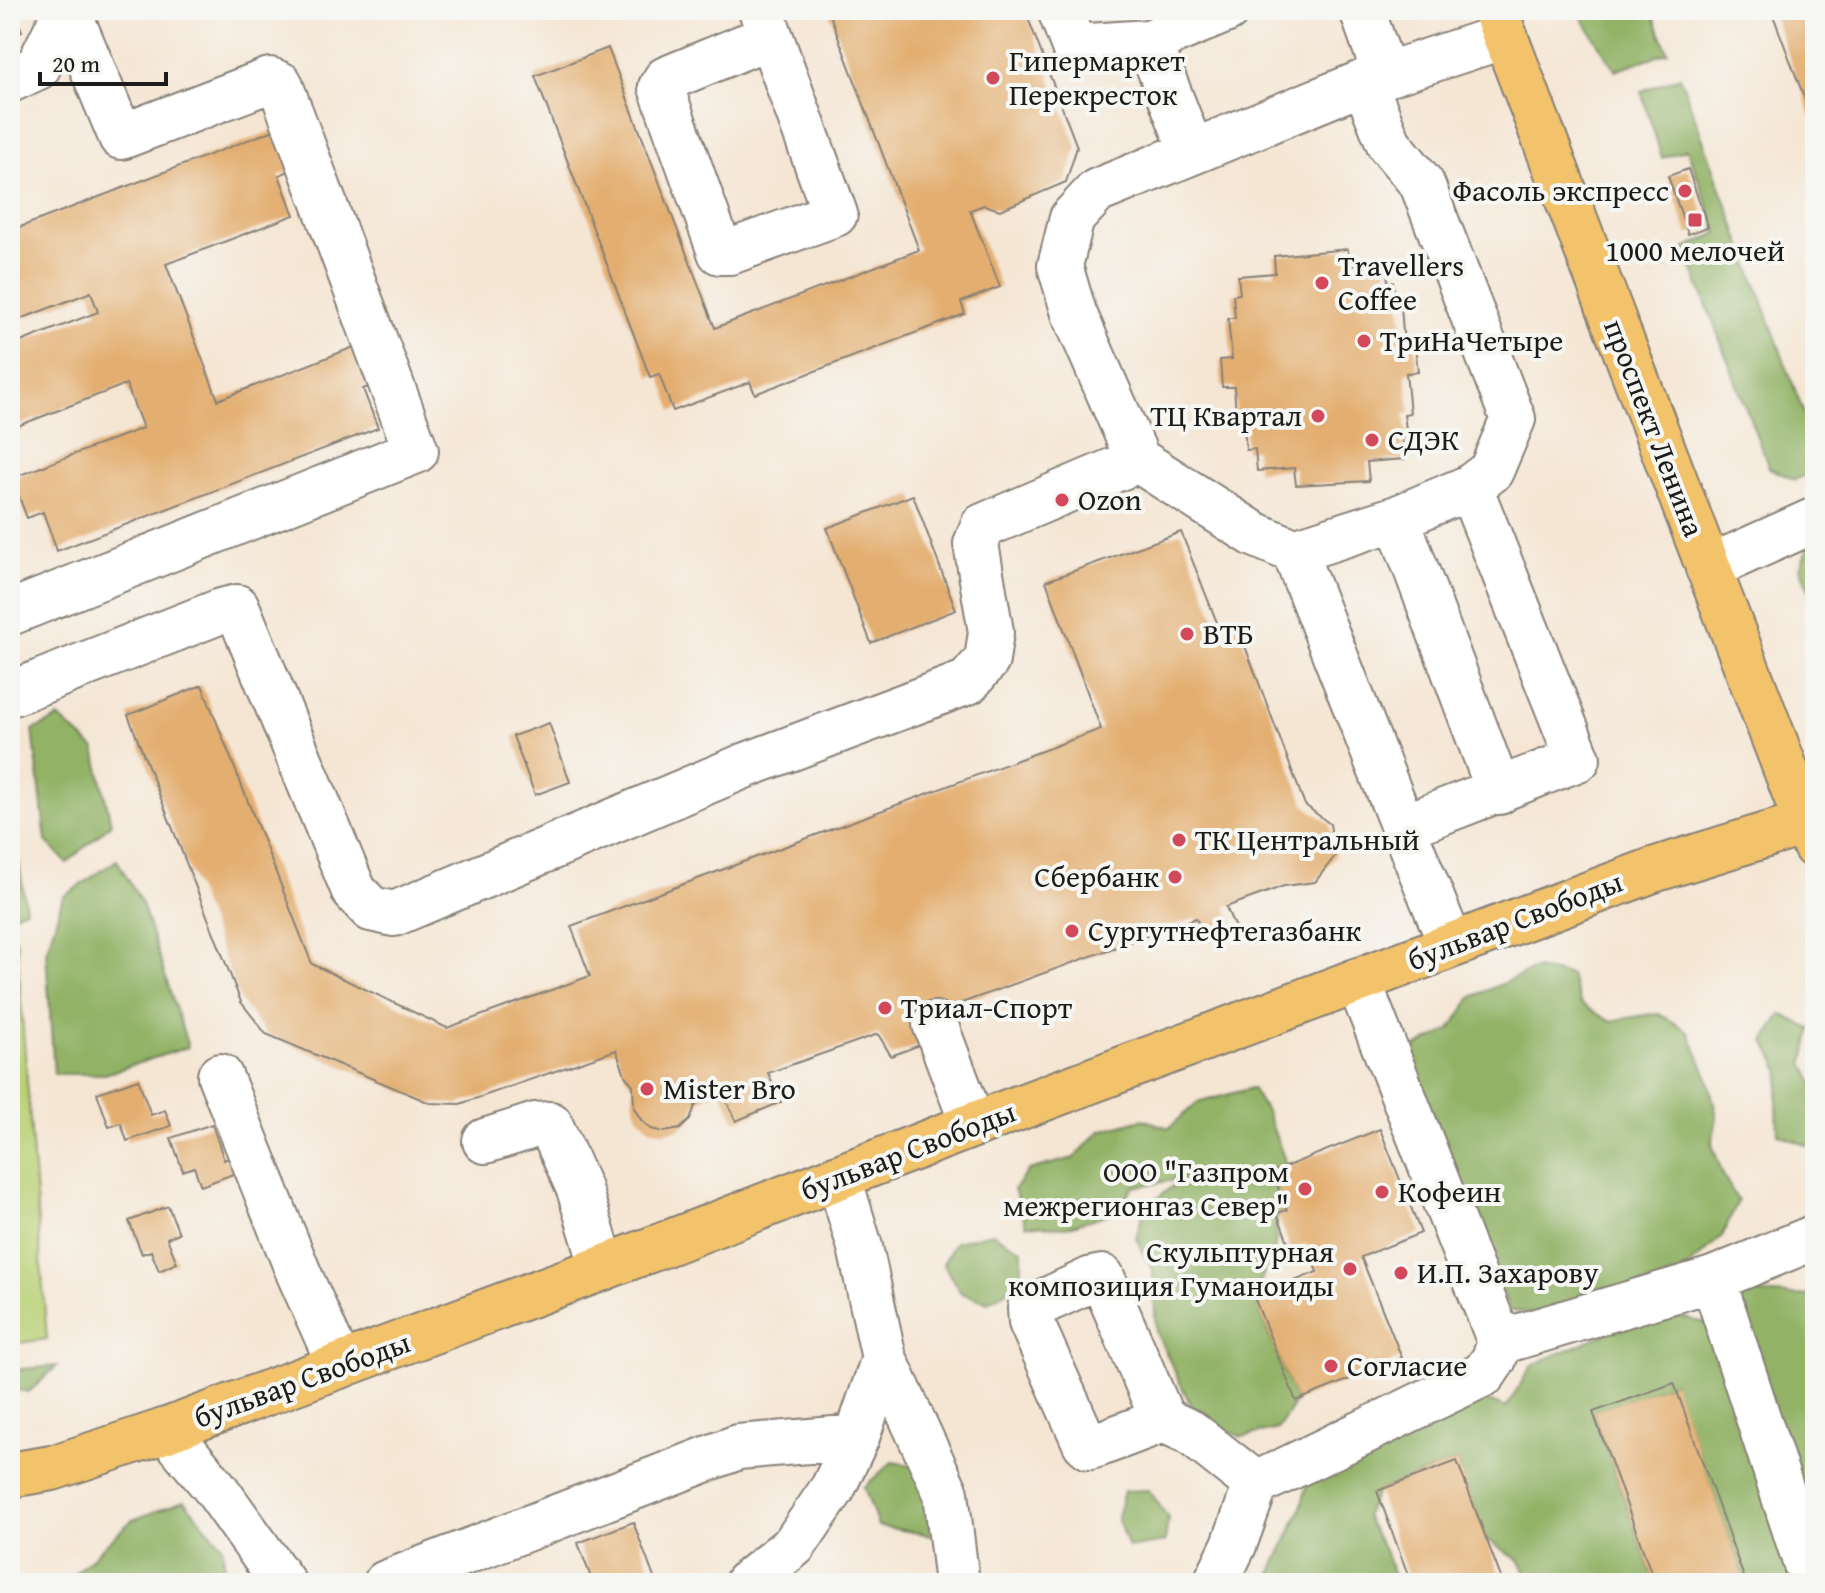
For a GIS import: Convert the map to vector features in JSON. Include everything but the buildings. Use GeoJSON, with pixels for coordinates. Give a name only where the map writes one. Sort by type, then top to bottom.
{"type":"FeatureCollection","features":[{"type":"Feature","properties":{"kind":"main road","name":"проспект Ленина"},"geometry":{"type":"LineString","coordinates":[[1500,23],[1708,568],[1812,830]]}},
{"type":"Feature","properties":{"kind":"main road","name":"бульвар Свободы"},"geometry":{"type":"LineString","coordinates":[[10,1475],[52,1468],[167,1430],[1653,870],[1812,830]]}},
{"type":"Feature","properties":{"kind":"lane"},"geometry":{"type":"LineString","coordinates":[[10,80],[38,67],[67,10]]}},
{"type":"Feature","properties":{"kind":"lane"},"geometry":{"type":"LineString","coordinates":[[10,613],[416,451],[280,84],[270,80],[121,137],[67,10]]}},
{"type":"Feature","properties":{"kind":"lane"},"geometry":{"type":"LineString","coordinates":[[1060,10],[1074,47],[1149,42],[1227,10]]}},
{"type":"Feature","properties":{"kind":"lane"},"geometry":{"type":"LineString","coordinates":[[1362,10],[1374,79],[1389,144],[1422,184],[1513,419],[1491,471],[1470,487],[1397,518],[1294,551],[1254,534],[1138,460],[1074,313],[1060,266],[1072,218],[1097,191],[1374,79],[1500,23]]}},
{"type":"Feature","properties":{"kind":"lane"},"geometry":{"type":"LineString","coordinates":[[765,23],[835,214],[730,252],[720,252],[661,87],[666,79],[765,23]]}},
{"type":"Feature","properties":{"kind":"lane"},"geometry":{"type":"LineString","coordinates":[[1149,42],[1192,152]]}},
{"type":"Feature","properties":{"kind":"lane"},"geometry":{"type":"LineString","coordinates":[[10,694],[237,607],[354,891],[371,909],[394,914],[744,766],[968,682],[987,660],[991,632],[976,544],[983,526],[1138,460]]}},
{"type":"Feature","properties":{"kind":"lane"},"geometry":{"type":"LineString","coordinates":[[1403,827],[1578,759],[1470,487]]}},
{"type":"Feature","properties":{"kind":"lane"},"geometry":{"type":"LineString","coordinates":[[1397,518],[1499,792]]}},
{"type":"Feature","properties":{"kind":"lane"},"geometry":{"type":"LineString","coordinates":[[1708,568],[1815,520]]}},
{"type":"Feature","properties":{"kind":"lane"},"geometry":{"type":"LineString","coordinates":[[1294,551],[1451,945]]}},
{"type":"Feature","properties":{"kind":"lane"},"geometry":{"type":"LineString","coordinates":[[1218,1583],[1256,1484],[1484,1374],[1500,1342],[1358,980]]}},
{"type":"Feature","properties":{"kind":"lane"},"geometry":{"type":"LineString","coordinates":[[935,1024],[973,1125]]}},
{"type":"Feature","properties":{"kind":"lane"},"geometry":{"type":"LineString","coordinates":[[220,1076],[299,1274],[340,1366]]}},
{"type":"Feature","properties":{"kind":"lane"},"geometry":{"type":"LineString","coordinates":[[485,1141],[536,1125],[550,1124],[579,1189],[603,1268]]}},
{"type":"Feature","properties":{"kind":"lane"},"geometry":{"type":"LineString","coordinates":[[839,1178],[860,1247],[884,1358],[946,1493],[957,1583]]}},
{"type":"Feature","properties":{"kind":"lane"},"geometry":{"type":"LineString","coordinates":[[1500,1342],[1713,1279],[1815,1237]]}},
{"type":"Feature","properties":{"kind":"lane"},"geometry":{"type":"LineString","coordinates":[[1713,1279],[1812,1583]]}},
{"type":"Feature","properties":{"kind":"lane"},"geometry":{"type":"LineString","coordinates":[[747,1583],[794,1545],[833,1488],[857,1437],[884,1358]]}},
{"type":"Feature","properties":{"kind":"lane"},"geometry":{"type":"LineString","coordinates":[[1163,1420],[1190,1432],[1256,1484]]}},
{"type":"Feature","properties":{"kind":"lane"},"geometry":{"type":"LineString","coordinates":[[167,1430],[216,1489],[283,1583]]}},
{"type":"Feature","properties":{"kind":"lane"},"geometry":{"type":"LineString","coordinates":[[386,1583],[738,1447],[857,1437]]}},
{"type":"Feature","properties":{"kind":"green space"},"geometry":{"type":"Polygon","coordinates":[[[1577,10],[1651,10],[1668,52],[1615,70],[1577,10]]]}},
{"type":"Feature","properties":{"kind":"green space"},"geometry":{"type":"Polygon","coordinates":[[[1680,77],[1815,444],[1815,470],[1795,480],[1769,468],[1685,249],[1718,233],[1687,149],[1662,158],[1641,91],[1680,77]]]}},
{"type":"Feature","properties":{"kind":"green space"},"geometry":{"type":"Polygon","coordinates":[[[1815,542],[1815,603],[1800,568],[1808,546],[1815,542]]]}},
{"type":"Feature","properties":{"kind":"green space"},"geometry":{"type":"Polygon","coordinates":[[[59,718],[95,749],[111,824],[67,863],[46,841],[33,730],[59,718]]]}},
{"type":"Feature","properties":{"kind":"green space"},"geometry":{"type":"Polygon","coordinates":[[[10,804],[26,909],[10,916],[10,804]]]}},
{"type":"Feature","properties":{"kind":"green space"},"geometry":{"type":"Polygon","coordinates":[[[117,860],[142,904],[188,1047],[105,1074],[54,1074],[46,952],[63,897],[117,860]]]}},
{"type":"Feature","properties":{"kind":"green space"},"geometry":{"type":"Polygon","coordinates":[[[16,938],[47,1339],[10,1344],[10,940],[16,938]]]}},
{"type":"Feature","properties":{"kind":"green space"},"geometry":{"type":"Polygon","coordinates":[[[16,938],[20,989],[10,1025],[10,940],[16,938]]]}},
{"type":"Feature","properties":{"kind":"green space"},"geometry":{"type":"Polygon","coordinates":[[[1535,969],[1570,975],[1581,1004],[1610,1021],[1658,1013],[1688,1031],[1708,1078],[1717,1117],[1712,1144],[1723,1175],[1738,1201],[1722,1236],[1681,1274],[1550,1315],[1510,1311],[1427,1110],[1411,1049],[1450,1030],[1472,997],[1535,969]]]}},
{"type":"Feature","properties":{"kind":"green space"},"geometry":{"type":"Polygon","coordinates":[[[1781,1014],[1811,1029],[1804,1063],[1815,1086],[1815,1141],[1808,1146],[1778,1134],[1777,1100],[1781,1072],[1765,1041],[1781,1014]]]}},
{"type":"Feature","properties":{"kind":"green space"},"geometry":{"type":"Polygon","coordinates":[[[1252,1088],[1267,1113],[1287,1166],[1287,1210],[1277,1214],[1275,1247],[1254,1297],[1296,1401],[1278,1429],[1242,1437],[1196,1416],[1156,1332],[1153,1271],[1136,1238],[1144,1209],[1181,1179],[1133,1187],[1116,1212],[1066,1227],[1026,1225],[1014,1189],[1029,1170],[1074,1158],[1100,1131],[1142,1119],[1169,1128],[1197,1103],[1252,1088]]]}},
{"type":"Feature","properties":{"kind":"green space"},"geometry":{"type":"Polygon","coordinates":[[[992,1233],[1022,1250],[1022,1281],[988,1302],[961,1293],[943,1264],[955,1242],[992,1233]]]}},
{"type":"Feature","properties":{"kind":"green space"},"geometry":{"type":"Polygon","coordinates":[[[1744,1293],[1813,1296],[1815,1302],[1815,1583],[1746,1583],[1673,1383],[1593,1413],[1655,1583],[1528,1583],[1530,1580],[1520,1561],[1486,1539],[1457,1461],[1377,1491],[1365,1516],[1387,1556],[1395,1583],[1271,1583],[1270,1576],[1300,1511],[1310,1475],[1476,1396],[1506,1408],[1532,1365],[1609,1332],[1675,1315],[1709,1324],[1734,1315],[1744,1293]]]}},
{"type":"Feature","properties":{"kind":"green space"},"geometry":{"type":"Polygon","coordinates":[[[57,1366],[29,1392],[10,1389],[10,1370],[57,1366]]]}},
{"type":"Feature","properties":{"kind":"green space"},"geometry":{"type":"Polygon","coordinates":[[[892,1462],[927,1467],[931,1535],[878,1526],[864,1487],[892,1462]]]}},
{"type":"Feature","properties":{"kind":"green space"},"geometry":{"type":"Polygon","coordinates":[[[1149,1490],[1168,1518],[1165,1542],[1128,1548],[1117,1517],[1124,1491],[1149,1490]]]}},
{"type":"Feature","properties":{"kind":"green space"},"geometry":{"type":"Polygon","coordinates":[[[184,1501],[222,1545],[227,1583],[40,1583],[72,1576],[132,1520],[184,1501]]]}},
{"type":"Feature","properties":{"kind":"place","name":"Гипермаркет Перекресток"},"geometry":{"type":"Point","coordinates":[993,78]}},
{"type":"Feature","properties":{"kind":"place","name":"Фасоль экспресс"},"geometry":{"type":"Point","coordinates":[1685,191]}},
{"type":"Feature","properties":{"kind":"place","name":"1000 мелочей"},"geometry":{"type":"Point","coordinates":[1695,220]}},
{"type":"Feature","properties":{"kind":"place","name":"Travellers Coffee"},"geometry":{"type":"Point","coordinates":[1322,283]}},
{"type":"Feature","properties":{"kind":"place","name":"ТриНаЧетыре"},"geometry":{"type":"Point","coordinates":[1364,341]}},
{"type":"Feature","properties":{"kind":"place","name":"ТЦ Квартал"},"geometry":{"type":"Point","coordinates":[1318,416]}},
{"type":"Feature","properties":{"kind":"place","name":"СДЭК"},"geometry":{"type":"Point","coordinates":[1372,440]}},
{"type":"Feature","properties":{"kind":"place","name":"Ozon"},"geometry":{"type":"Point","coordinates":[1062,500]}},
{"type":"Feature","properties":{"kind":"place","name":"ВТБ"},"geometry":{"type":"Point","coordinates":[1187,634]}},
{"type":"Feature","properties":{"kind":"place","name":"ТК Центральный"},"geometry":{"type":"Point","coordinates":[1179,840]}},
{"type":"Feature","properties":{"kind":"place","name":"Сбербанк"},"geometry":{"type":"Point","coordinates":[1175,877]}},
{"type":"Feature","properties":{"kind":"place","name":"Сургутнефтегазбанк"},"geometry":{"type":"Point","coordinates":[1072,931]}},
{"type":"Feature","properties":{"kind":"place","name":"Триал-Спорт"},"geometry":{"type":"Point","coordinates":[885,1008]}},
{"type":"Feature","properties":{"kind":"place","name":"Mister Bro"},"geometry":{"type":"Point","coordinates":[647,1089]}},
{"type":"Feature","properties":{"kind":"place","name":"ООО \"Газпром межрегионгаз Север\""},"geometry":{"type":"Point","coordinates":[1305,1189]}},
{"type":"Feature","properties":{"kind":"place","name":"Кофеин"},"geometry":{"type":"Point","coordinates":[1382,1192]}},
{"type":"Feature","properties":{"kind":"place","name":"Скульптурная композиция Гуманоиды"},"geometry":{"type":"Point","coordinates":[1350,1269]}},
{"type":"Feature","properties":{"kind":"place","name":"И.П. Захарову"},"geometry":{"type":"Point","coordinates":[1401,1273]}},
{"type":"Feature","properties":{"kind":"place","name":"Согласие"},"geometry":{"type":"Point","coordinates":[1331,1366]}}]}
